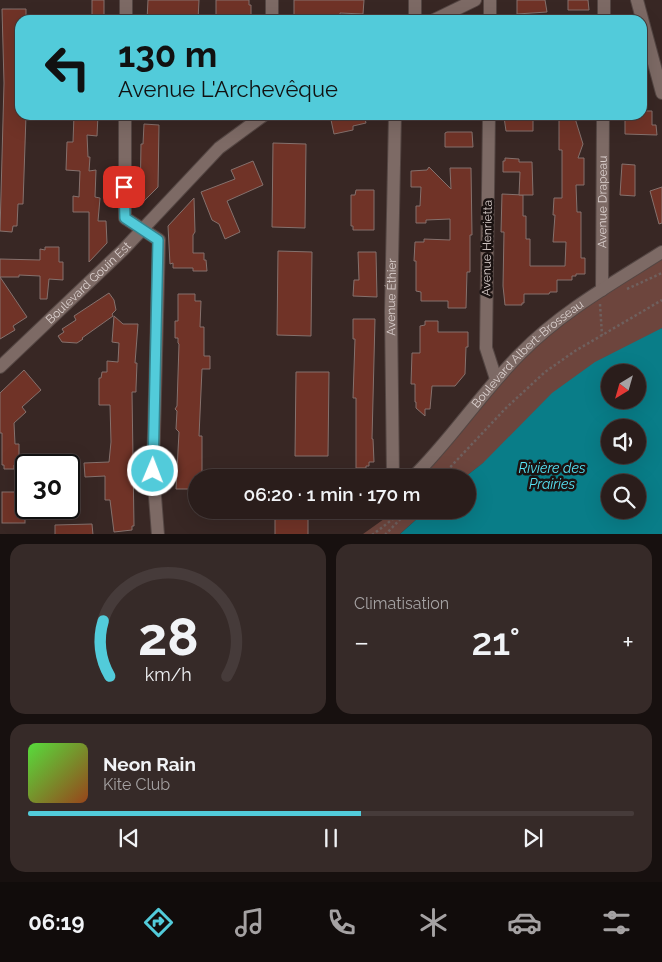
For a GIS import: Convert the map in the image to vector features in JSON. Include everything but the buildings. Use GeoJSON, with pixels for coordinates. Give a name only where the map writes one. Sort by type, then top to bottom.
{"type":"FeatureCollection","features":[{"type":"Feature","properties":{"kind":"street"},"geometry":{"type":"LineString","coordinates":[[126,0],[126,15]]}},
{"type":"Feature","properties":{"kind":"street"},"geometry":{"type":"LineString","coordinates":[[272,0],[272,15]]}},
{"type":"Feature","properties":{"kind":"street"},"geometry":{"type":"LineString","coordinates":[[415,0],[415,15]]}},
{"type":"Feature","properties":{"kind":"street"},"geometry":{"type":"LineString","coordinates":[[444,15],[475,0]]}},
{"type":"Feature","properties":{"kind":"street"},"geometry":{"type":"LineString","coordinates":[[490,0],[490,15]]}},
{"type":"Feature","properties":{"kind":"street"},"geometry":{"type":"LineString","coordinates":[[604,0],[604,15]]}},
{"type":"Feature","properties":{"kind":"street"},"geometry":{"type":"LineString","coordinates":[[637,0],[641,15]]}},
{"type":"Feature","properties":{"kind":"street"},"geometry":{"type":"LineString","coordinates":[[647,37],[662,93]]}},
{"type":"Feature","properties":{"kind":"street"},"geometry":{"type":"LineString","coordinates":[[125,120],[125,218],[158,240],[153,471],[158,534]]}},
{"type":"Feature","properties":{"kind":"street","name":"Boulevard Gouin Est"},"geometry":{"type":"LineString","coordinates":[[0,368],[123,250],[220,148],[257,120]]}},
{"type":"Feature","properties":{"kind":"street","name":"Avenue Éthier"},"geometry":{"type":"LineString","coordinates":[[393,469],[391,312],[395,120]]}},
{"type":"Feature","properties":{"kind":"street","name":"Avenue Henrietta"},"geometry":{"type":"LineString","coordinates":[[489,120],[486,348],[496,379]]}},
{"type":"Feature","properties":{"kind":"street","name":"Avenue Drapeau"},"geometry":{"type":"LineString","coordinates":[[603,120],[604,295]]}},
{"type":"Feature","properties":{"kind":"street","name":"Boulevard Albert-Brosseau"},"geometry":{"type":"LineString","coordinates":[[420,469],[496,379],[553,324],[604,295],[662,252]]}},
{"type":"Feature","properties":{"kind":"path"},"geometry":{"type":"LineString","coordinates":[[619,293],[662,273]]}},
{"type":"Feature","properties":{"kind":"path"},"geometry":{"type":"LineString","coordinates":[[602,336],[600,304],[604,295]]}},
{"type":"Feature","properties":{"kind":"path"},"geometry":{"type":"LineString","coordinates":[[448,469],[495,418],[533,382],[561,360],[662,300]]}},
{"type":"Feature","properties":{"kind":"path"},"geometry":{"type":"LineString","coordinates":[[592,309],[600,304]]}},
{"type":"Feature","properties":{"kind":"path"},"geometry":{"type":"LineString","coordinates":[[372,534],[392,519]]}},
{"type":"Feature","properties":{"kind":"path"},"geometry":{"type":"LineString","coordinates":[[385,534],[400,519]]}},
{"type":"Feature","properties":{"kind":"shaded area"},"geometry":{"type":"Polygon","coordinates":[[[662,251],[662,328],[614,364],[601,364],[601,374],[476,469],[414,469],[539,336],[662,251]]]}},
{"type":"Feature","properties":{"kind":"shaded area"},"geometry":{"type":"Polygon","coordinates":[[[384,519],[417,519],[400,534],[363,534],[384,519]]]}},
{"type":"Feature","properties":{"kind":"water","name":"Rivière des Prairies"},"geometry":{"type":"Polygon","coordinates":[[[662,328],[662,534],[400,534],[417,519],[476,519],[475,469],[552,393],[595,362],[662,328]]]}},
{"type":"Feature","properties":{"kind":"route"},"geometry":{"type":"LineString","coordinates":[[124,187],[125,218],[158,240],[153,471]]}}]}
